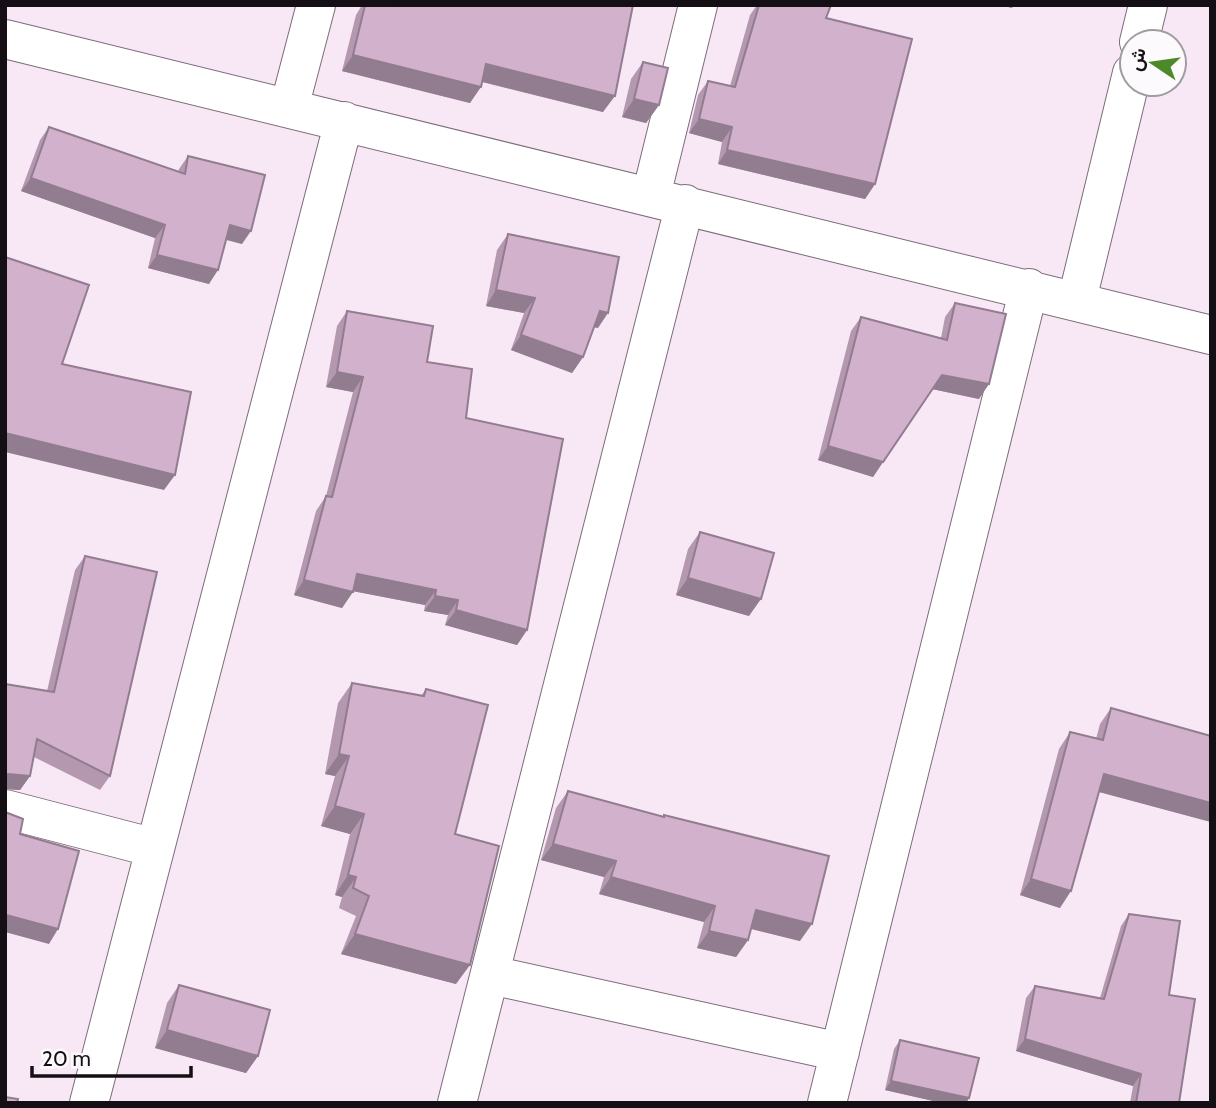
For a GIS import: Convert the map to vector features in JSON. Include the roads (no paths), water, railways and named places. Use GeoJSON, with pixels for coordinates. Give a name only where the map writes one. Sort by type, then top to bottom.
{"type":"FeatureCollection","features":[{"type":"Feature","properties":{"kind":"street"},"geometry":{"type":"LineString","coordinates":[[289,108],[316,5]]}},
{"type":"Feature","properties":{"kind":"street"},"geometry":{"type":"LineString","coordinates":[[457,1103],[491,975],[668,200],[698,5]]}},
{"type":"Feature","properties":{"kind":"street"},"geometry":{"type":"LineString","coordinates":[[1142,28],[1148,5]]}},
{"type":"Feature","properties":{"kind":"street"},"geometry":{"type":"LineString","coordinates":[[5,39],[1029,288],[1211,335]]}},
{"type":"Feature","properties":{"kind":"street"},"geometry":{"type":"LineString","coordinates":[[1077,300],[1126,98]]}},
{"type":"Feature","properties":{"kind":"street"},"geometry":{"type":"LineString","coordinates":[[89,1103],[344,121]]}},
{"type":"Feature","properties":{"kind":"street"},"geometry":{"type":"LineString","coordinates":[[827,1103],[1029,288]]}},
{"type":"Feature","properties":{"kind":"street"},"geometry":{"type":"LineString","coordinates":[[5,809],[155,848]]}},
{"type":"Feature","properties":{"kind":"street"},"geometry":{"type":"LineString","coordinates":[[491,975],[840,1052]]}}]}
